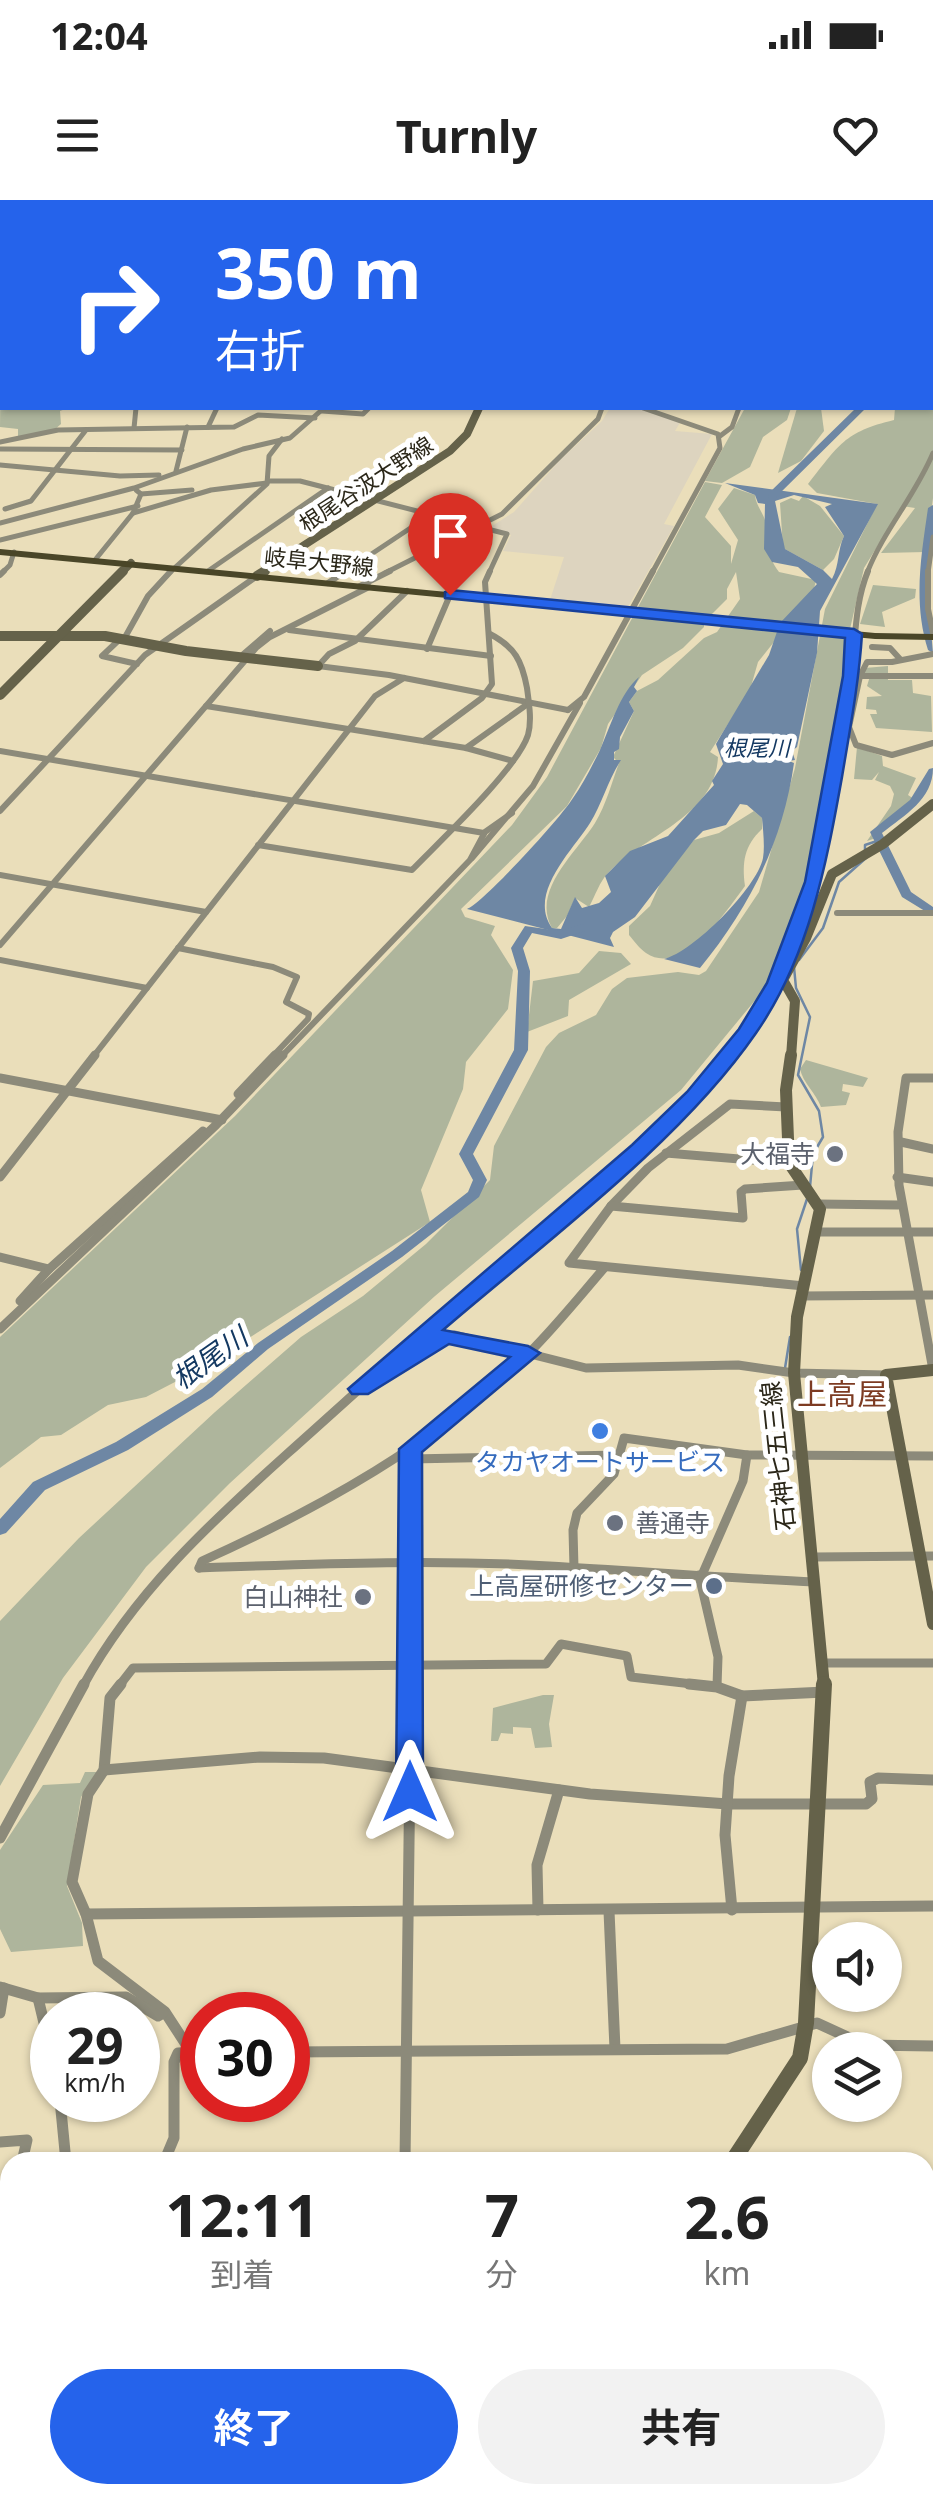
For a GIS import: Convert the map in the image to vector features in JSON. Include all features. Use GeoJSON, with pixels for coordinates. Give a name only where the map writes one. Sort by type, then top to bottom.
{"type":"FeatureCollection","features":[{"type":"Feature","properties":{"kind":"main road","name":"根尾谷汲大野線"},"geometry":{"type":"LineString","coordinates":[[257,576],[459,443],[478,410]]}},
{"type":"Feature","properties":{"kind":"main road","name":"岐阜大野線"},"geometry":{"type":"LineString","coordinates":[[0,552],[851,637],[930,636]]}},
{"type":"Feature","properties":{"kind":"main road"},"geometry":{"type":"LineString","coordinates":[[0,695],[131,564]]}},
{"type":"Feature","properties":{"kind":"main road"},"geometry":{"type":"LineString","coordinates":[[0,636],[122,639],[158,647],[318,666]]}},
{"type":"Feature","properties":{"kind":"main road"},"geometry":{"type":"LineString","coordinates":[[818,1204],[790,1163],[786,1107],[795,1000],[783,980],[806,938],[832,874],[883,844],[933,804]]}},
{"type":"Feature","properties":{"kind":"main road","name":"石神七五三線"},"geometry":{"type":"LineString","coordinates":[[739,2152],[800,2058],[806,2023],[825,1692],[794,1373],[802,1291],[818,1204]]}},
{"type":"Feature","properties":{"kind":"main road"},"geometry":{"type":"LineString","coordinates":[[933,1370],[886,1376],[901,1456],[927,1556],[933,1624]]}},
{"type":"Feature","properties":{"kind":"street"},"geometry":{"type":"LineString","coordinates":[[134,428],[136,410]]}},
{"type":"Feature","properties":{"kind":"street"},"geometry":{"type":"LineString","coordinates":[[208,428],[216,410]]}},
{"type":"Feature","properties":{"kind":"street"},"geometry":{"type":"LineString","coordinates":[[0,522],[134,488],[282,439],[322,410]]}},
{"type":"Feature","properties":{"kind":"street"},"geometry":{"type":"LineString","coordinates":[[331,410],[363,414],[367,410]]}},
{"type":"Feature","properties":{"kind":"street"},"geometry":{"type":"LineString","coordinates":[[0,945],[206,706],[260,637],[480,528],[513,504],[598,419],[601,410]]}},
{"type":"Feature","properties":{"kind":"street"},"geometry":{"type":"LineString","coordinates":[[650,410],[707,427],[720,436]]}},
{"type":"Feature","properties":{"kind":"street"},"geometry":{"type":"LineString","coordinates":[[720,436],[732,427],[738,410]]}},
{"type":"Feature","properties":{"kind":"street"},"geometry":{"type":"LineString","coordinates":[[1,444],[58,430],[208,428],[243,424],[258,416],[316,418]]}},
{"type":"Feature","properties":{"kind":"street"},"geometry":{"type":"LineString","coordinates":[[176,471],[187,428]]}},
{"type":"Feature","properties":{"kind":"street"},"geometry":{"type":"LineString","coordinates":[[3,508],[30,501],[86,430]]}},
{"type":"Feature","properties":{"kind":"street"},"geometry":{"type":"LineString","coordinates":[[0,1329],[218,1121],[512,814],[533,786],[633,613],[720,448],[720,436]]}},
{"type":"Feature","properties":{"kind":"street"},"geometry":{"type":"LineString","coordinates":[[135,664],[102,656],[122,639],[148,596],[174,568],[268,482],[269,456],[282,439]]}},
{"type":"Feature","properties":{"kind":"street"},"geometry":{"type":"LineString","coordinates":[[1,444],[72,450],[182,450]]}},
{"type":"Feature","properties":{"kind":"street"},"geometry":{"type":"LineString","coordinates":[[0,1838],[87,1678],[133,1612],[192,1540],[360,1389],[640,1149],[694,1096],[747,1032],[777,983],[814,882],[851,676],[851,637],[859,592],[868,568],[921,481],[933,453]]}},
{"type":"Feature","properties":{"kind":"street"},"geometry":{"type":"LineString","coordinates":[[0,465],[162,476]]}},
{"type":"Feature","properties":{"kind":"street"},"geometry":{"type":"LineString","coordinates":[[0,540],[211,490],[294,480],[508,536],[486,576],[484,598],[492,684],[485,694],[424,742]]}},
{"type":"Feature","properties":{"kind":"street"},"geometry":{"type":"LineString","coordinates":[[134,488],[140,494],[192,490]]}},
{"type":"Feature","properties":{"kind":"street"},"geometry":{"type":"LineString","coordinates":[[208,571],[328,488]]}},
{"type":"Feature","properties":{"kind":"street"},"geometry":{"type":"LineString","coordinates":[[95,560],[135,509],[140,494]]}},
{"type":"Feature","properties":{"kind":"street"},"geometry":{"type":"LineString","coordinates":[[3,508],[16,517]]}},
{"type":"Feature","properties":{"kind":"street"},"geometry":{"type":"LineString","coordinates":[[328,583],[430,515]]}},
{"type":"Feature","properties":{"kind":"street"},"geometry":{"type":"LineString","coordinates":[[930,636],[924,581],[931,563],[933,538]]}},
{"type":"Feature","properties":{"kind":"street"},"geometry":{"type":"LineString","coordinates":[[0,574],[10,565],[14,552]]}},
{"type":"Feature","properties":{"kind":"street"},"geometry":{"type":"LineString","coordinates":[[0,812],[135,664],[257,576]]}},
{"type":"Feature","properties":{"kind":"street"},"geometry":{"type":"LineString","coordinates":[[244,658],[270,637],[364,587]]}},
{"type":"Feature","properties":{"kind":"street"},"geometry":{"type":"LineString","coordinates":[[318,666],[407,591]]}},
{"type":"Feature","properties":{"kind":"street"},"geometry":{"type":"LineString","coordinates":[[427,649],[450,595]]}},
{"type":"Feature","properties":{"kind":"street"},"geometry":{"type":"LineString","coordinates":[[286,630],[492,656]]}},
{"type":"Feature","properties":{"kind":"street"},"geometry":{"type":"LineString","coordinates":[[258,845],[412,870],[513,761],[531,727],[518,656],[490,634]]}},
{"type":"Feature","properties":{"kind":"street"},"geometry":{"type":"LineString","coordinates":[[851,637],[858,659],[866,662],[932,654]]}},
{"type":"Feature","properties":{"kind":"street"},"geometry":{"type":"LineString","coordinates":[[872,647],[890,648],[900,659]]}},
{"type":"Feature","properties":{"kind":"street"},"geometry":{"type":"LineString","coordinates":[[866,662],[849,728],[856,745],[892,755],[933,743]]}},
{"type":"Feature","properties":{"kind":"street"},"geometry":{"type":"LineString","coordinates":[[318,666],[404,678],[568,710],[584,697]]}},
{"type":"Feature","properties":{"kind":"street"},"geometry":{"type":"LineString","coordinates":[[860,676],[933,676]]}},
{"type":"Feature","properties":{"kind":"street"},"geometry":{"type":"LineString","coordinates":[[0,1176],[374,696],[404,678]]}},
{"type":"Feature","properties":{"kind":"street"},"geometry":{"type":"LineString","coordinates":[[466,748],[528,703]]}},
{"type":"Feature","properties":{"kind":"street"},"geometry":{"type":"LineString","coordinates":[[206,706],[466,748],[513,761]]}},
{"type":"Feature","properties":{"kind":"street"},"geometry":{"type":"LineString","coordinates":[[568,710],[570,722]]}},
{"type":"Feature","properties":{"kind":"street"},"geometry":{"type":"LineString","coordinates":[[0,751],[484,833]]}},
{"type":"Feature","properties":{"kind":"street"},"geometry":{"type":"LineString","coordinates":[[470,860],[484,833],[512,814]]}},
{"type":"Feature","properties":{"kind":"street"},"geometry":{"type":"LineString","coordinates":[[0,875],[206,912]]}},
{"type":"Feature","properties":{"kind":"street"},"geometry":{"type":"LineString","coordinates":[[836,913],[933,913]]}},
{"type":"Feature","properties":{"kind":"street"},"geometry":{"type":"LineString","coordinates":[[19,1308],[20,1301],[48,1268],[192,1139],[218,1121],[309,1014],[286,1002],[298,982],[292,973],[178,948]]}},
{"type":"Feature","properties":{"kind":"street"},"geometry":{"type":"LineString","coordinates":[[0,960],[147,988]]}},
{"type":"Feature","properties":{"kind":"street"},"geometry":{"type":"LineString","coordinates":[[0,1078],[218,1121]]}},
{"type":"Feature","properties":{"kind":"street"},"geometry":{"type":"LineString","coordinates":[[933,1078],[906,1078],[898,1113],[900,1142],[895,1158],[898,1205],[932,1343],[933,1370]]}},
{"type":"Feature","properties":{"kind":"street"},"geometry":{"type":"LineString","coordinates":[[786,1107],[730,1104],[666,1152],[612,1206],[568,1263],[802,1291],[933,1295]]}},
{"type":"Feature","properties":{"kind":"street"},"geometry":{"type":"LineString","coordinates":[[900,1142],[933,1149]]}},
{"type":"Feature","properties":{"kind":"street"},"geometry":{"type":"LineString","coordinates":[[666,1152],[790,1163]]}},
{"type":"Feature","properties":{"kind":"street"},"geometry":{"type":"LineString","coordinates":[[897,1178],[933,1182]]}},
{"type":"Feature","properties":{"kind":"street"},"geometry":{"type":"LineString","coordinates":[[612,1206],[744,1218],[744,1190],[803,1185]]}},
{"type":"Feature","properties":{"kind":"street"},"geometry":{"type":"LineString","coordinates":[[818,1204],[898,1205]]}},
{"type":"Feature","properties":{"kind":"street"},"geometry":{"type":"LineString","coordinates":[[815,1232],[933,1232]]}},
{"type":"Feature","properties":{"kind":"street"},"geometry":{"type":"LineString","coordinates":[[0,1257],[48,1268]]}},
{"type":"Feature","properties":{"kind":"street"},"geometry":{"type":"LineString","coordinates":[[605,1267],[528,1353],[411,1454],[252,1540],[202,1560],[198,1568],[574,1568],[612,1574],[816,1582]]}},
{"type":"Feature","properties":{"kind":"street"},"geometry":{"type":"LineString","coordinates":[[360,1389],[446,1336],[586,1368],[738,1365],[794,1373],[886,1376]]}},
{"type":"Feature","properties":{"kind":"street"},"geometry":{"type":"LineString","coordinates":[[574,1568],[573,1530],[578,1513],[614,1474],[624,1438],[747,1454],[933,1456]]}},
{"type":"Feature","properties":{"kind":"street"},"geometry":{"type":"LineString","coordinates":[[411,1454],[620,1455]]}},
{"type":"Feature","properties":{"kind":"street"},"geometry":{"type":"LineString","coordinates":[[405,2152],[411,1454]]}},
{"type":"Feature","properties":{"kind":"street"},"geometry":{"type":"LineString","coordinates":[[717,1687],[718,1656],[700,1575],[743,1480],[747,1454]]}},
{"type":"Feature","properties":{"kind":"street"},"geometry":{"type":"LineString","coordinates":[[814,1556],[927,1556]]}},
{"type":"Feature","properties":{"kind":"street"},"geometry":{"type":"LineString","coordinates":[[180,2029],[151,1999],[98,1962],[86,1914],[72,1882],[88,1794],[104,1770],[110,1698],[132,1668],[546,1664],[561,1644],[627,1656],[630,1676],[717,1687],[742,1696],[825,1692]]}},
{"type":"Feature","properties":{"kind":"street"},"geometry":{"type":"LineString","coordinates":[[824,1664],[933,1664]]}},
{"type":"Feature","properties":{"kind":"street"},"geometry":{"type":"LineString","coordinates":[[732,1910],[725,1835],[729,1776],[737,1746],[736,1722],[742,1696]]}},
{"type":"Feature","properties":{"kind":"street"},"geometry":{"type":"LineString","coordinates":[[104,1770],[260,1757],[324,1758],[560,1790],[728,1804],[866,1804],[872,1799],[870,1782],[878,1778],[933,1780]]}},
{"type":"Feature","properties":{"kind":"street"},"geometry":{"type":"LineString","coordinates":[[538,1910],[537,1865],[560,1790]]}},
{"type":"Feature","properties":{"kind":"street"},"geometry":{"type":"LineString","coordinates":[[86,1914],[933,1906]]}},
{"type":"Feature","properties":{"kind":"street"},"geometry":{"type":"LineString","coordinates":[[609,1912],[615,2049]]}},
{"type":"Feature","properties":{"kind":"street"},"geometry":{"type":"LineString","coordinates":[[0,2013],[2,1987],[30,1996]]}},
{"type":"Feature","properties":{"kind":"street"},"geometry":{"type":"LineString","coordinates":[[310,2052],[727,2049],[806,2023],[827,2024],[866,2045],[933,2046]]}},
{"type":"Feature","properties":{"kind":"street"},"geometry":{"type":"LineString","coordinates":[[168,2152],[174,2138],[174,2062],[180,2053]]}},
{"type":"Feature","properties":{"kind":"street"},"geometry":{"type":"LineString","coordinates":[[62,2122],[65,2152]]}},
{"type":"Feature","properties":{"kind":"street"},"geometry":{"type":"LineString","coordinates":[[0,2142],[27,2140],[24,2152]]}},
{"type":"Feature","properties":{"kind":"shaded area"},"geometry":{"type":"Polygon","coordinates":[[[609,410],[645,410],[681,421],[675,431],[712,434],[664,524],[674,526],[629,605],[621,610],[549,603],[564,557],[503,551],[511,535],[489,528],[514,512],[560,460],[609,410]]]}},
{"type":"Feature","properties":{"kind":"green space"},"geometry":{"type":"Polygon","coordinates":[[[0,410],[63,410],[61,424],[54,430],[18,438],[18,429],[0,427],[0,410]]]}},
{"type":"Feature","properties":{"kind":"green space"},"geometry":{"type":"Polygon","coordinates":[[[744,410],[790,410],[787,420],[763,437],[750,467],[722,483],[705,481],[744,410]]]}},
{"type":"Feature","properties":{"kind":"green space"},"geometry":{"type":"Polygon","coordinates":[[[796,410],[821,410],[824,431],[801,461],[778,473],[796,410]]]}},
{"type":"Feature","properties":{"kind":"green space"},"geometry":{"type":"Polygon","coordinates":[[[895,410],[933,410],[933,498],[926,552],[881,553],[915,508],[902,506],[864,568],[850,629],[814,859],[766,987],[681,1090],[435,1296],[230,1483],[146,1567],[63,1678],[0,1786],[0,1621],[79,1538],[215,1412],[301,1337],[363,1296],[426,1244],[490,1180],[494,1146],[546,1047],[559,1033],[596,1015],[612,989],[627,978],[678,972],[699,975],[706,971],[759,892],[795,768],[825,609],[877,504],[817,493],[808,484],[853,435],[894,420],[895,410]]]}},
{"type":"Feature","properties":{"kind":"green space"},"geometry":{"type":"Polygon","coordinates":[[[705,482],[722,485],[705,517],[731,546],[731,564],[738,540],[718,509],[734,488],[755,495],[765,521],[770,555],[779,572],[816,580],[813,593],[758,662],[750,690],[710,752],[718,757],[714,778],[705,795],[675,823],[608,873],[589,907],[575,898],[567,916],[557,928],[552,928],[547,900],[558,873],[595,823],[606,801],[619,763],[613,757],[634,711],[629,702],[637,691],[658,680],[704,638],[717,632],[740,599],[736,572],[727,589],[727,599],[704,622],[704,627],[683,648],[642,675],[608,724],[601,748],[567,806],[461,909],[465,917],[495,926],[491,935],[513,970],[508,1009],[466,1062],[463,1089],[421,1190],[430,1222],[202,1368],[146,1397],[108,1405],[61,1435],[41,1437],[0,1468],[0,1337],[235,1116],[512,825],[547,777],[705,482]]]}},
{"type":"Feature","properties":{"kind":"green space"},"geometry":{"type":"Polygon","coordinates":[[[803,496],[820,506],[844,536],[834,559],[823,570],[783,548],[780,503],[791,498],[799,501],[803,496]]]}},
{"type":"Feature","properties":{"kind":"green space"},"geometry":{"type":"Polygon","coordinates":[[[873,585],[916,589],[915,598],[882,612],[885,627],[860,624],[873,585]]]}},
{"type":"Feature","properties":{"kind":"green space"},"geometry":{"type":"Polygon","coordinates":[[[888,666],[888,680],[912,680],[913,693],[931,696],[932,732],[876,728],[870,714],[877,714],[876,710],[866,709],[867,697],[882,696],[867,686],[870,676],[863,675],[865,668],[888,666]]]}},
{"type":"Feature","properties":{"kind":"green space"},"geometry":{"type":"Polygon","coordinates":[[[857,747],[882,756],[883,766],[916,778],[908,795],[914,799],[876,838],[867,841],[891,806],[894,794],[890,786],[875,780],[879,772],[872,780],[854,779],[857,747]]]}},
{"type":"Feature","properties":{"kind":"green space"},"geometry":{"type":"Polygon","coordinates":[[[754,811],[762,818],[762,829],[746,855],[745,886],[727,910],[703,938],[675,956],[660,958],[644,951],[629,935],[629,926],[650,906],[663,877],[694,840],[719,833],[754,811]]]}},
{"type":"Feature","properties":{"kind":"green space"},"geometry":{"type":"Polygon","coordinates":[[[599,951],[621,953],[631,964],[569,1000],[568,1016],[527,1032],[533,981],[579,973],[599,951]]]}},
{"type":"Feature","properties":{"kind":"green space"},"geometry":{"type":"Polygon","coordinates":[[[806,1060],[868,1078],[863,1087],[843,1084],[842,1091],[850,1093],[846,1105],[821,1107],[800,1069],[806,1060]]]}},
{"type":"Feature","properties":{"kind":"green space"},"geometry":{"type":"Polygon","coordinates":[[[554,1695],[549,1724],[552,1747],[535,1748],[531,1728],[513,1727],[513,1734],[501,1733],[498,1741],[491,1741],[493,1708],[554,1695]]]}},
{"type":"Feature","properties":{"kind":"green space"},"geometry":{"type":"Polygon","coordinates":[[[85,1772],[100,1772],[81,1797],[67,1886],[82,1923],[83,1946],[11,1952],[0,1929],[0,1850],[43,1785],[80,1783],[85,1772]]]}},
{"type":"Feature","properties":{"kind":"water"},"geometry":{"type":"Polygon","coordinates":[[[725,483],[878,504],[820,611],[817,653],[797,747],[792,751],[795,760],[789,761],[794,763],[782,820],[761,873],[718,945],[700,968],[664,959],[706,932],[737,901],[758,871],[764,853],[762,818],[747,805],[740,804],[726,825],[703,831],[694,840],[635,917],[613,932],[610,938],[614,947],[467,909],[504,877],[565,809],[594,762],[621,701],[639,677],[634,687],[637,691],[629,702],[634,711],[620,737],[619,749],[614,752],[614,760],[621,760],[594,816],[549,886],[546,915],[552,928],[561,929],[575,897],[582,908],[599,903],[611,892],[605,876],[630,851],[668,836],[714,785],[712,781],[723,764],[716,744],[769,655],[780,623],[817,584],[798,567],[772,562],[764,549],[765,504],[758,503],[755,495],[725,483]],[[794,495],[775,501],[785,549],[832,579],[844,536],[825,507],[832,504],[794,495]]]}},
{"type":"Feature","properties":{"kind":"waterway","name":"根尾川"},"geometry":{"type":"LineString","coordinates":[[770,505],[772,495],[859,410]]}},
{"type":"Feature","properties":{"kind":"waterway"},"geometry":{"type":"LineString","coordinates":[[933,508],[923,597],[933,650]]}},
{"type":"Feature","properties":{"kind":"waterway"},"geometry":{"type":"LineString","coordinates":[[933,771],[915,802],[876,832],[906,894],[933,912]]}},
{"type":"Feature","properties":{"kind":"waterway"},"geometry":{"type":"LineString","coordinates":[[865,850],[865,845],[877,841]]}},
{"type":"Feature","properties":{"kind":"waterway"},"geometry":{"type":"LineString","coordinates":[[799,960],[823,928],[839,882],[866,858]]}},
{"type":"Feature","properties":{"kind":"waterway","name":"根尾川"},"geometry":{"type":"LineString","coordinates":[[0,1529],[39,1486],[122,1446],[207,1393],[263,1346],[397,1254],[474,1194],[480,1180],[466,1154],[521,1050],[524,971],[517,948],[529,929],[561,935],[581,928]]}},
{"type":"Feature","properties":{"kind":"waterway"},"geometry":{"type":"LineString","coordinates":[[794,967],[796,988],[810,1017],[798,1075],[819,1111],[823,1137],[813,1154],[810,1187]]}},
{"type":"Feature","properties":{"kind":"waterway"},"geometry":{"type":"LineString","coordinates":[[801,1270],[797,1229],[807,1199]]}},
{"type":"Feature","properties":{"kind":"waterway"},"geometry":{"type":"LineString","coordinates":[[785,1368],[790,1337]]}},
{"type":"Feature","properties":{"kind":"place","name":"大福寺"},"geometry":{"type":"Point","coordinates":[835,1154]}},
{"type":"Feature","properties":{"kind":"place","name":"タカヤオートサービス"},"geometry":{"type":"Point","coordinates":[600,1431]}},
{"type":"Feature","properties":{"kind":"place","name":"善通寺"},"geometry":{"type":"Point","coordinates":[615,1523]}},
{"type":"Feature","properties":{"kind":"place","name":"上高屋研修センター"},"geometry":{"type":"Point","coordinates":[714,1586]}},
{"type":"Feature","properties":{"kind":"place","name":"白山神社"},"geometry":{"type":"Point","coordinates":[363,1597]}},
{"type":"Feature","properties":{"kind":"district","name":"上高屋"},"geometry":{"type":"Point","coordinates":[842,1395]}},
{"type":"Feature","properties":{"kind":"route"},"geometry":{"type":"LineString","coordinates":[[410,1792],[410,1449],[528,1353],[446,1336],[360,1389],[640,1149],[694,1096],[747,1032],[777,983],[814,882],[851,676],[854,634],[450,595]]}}]}
